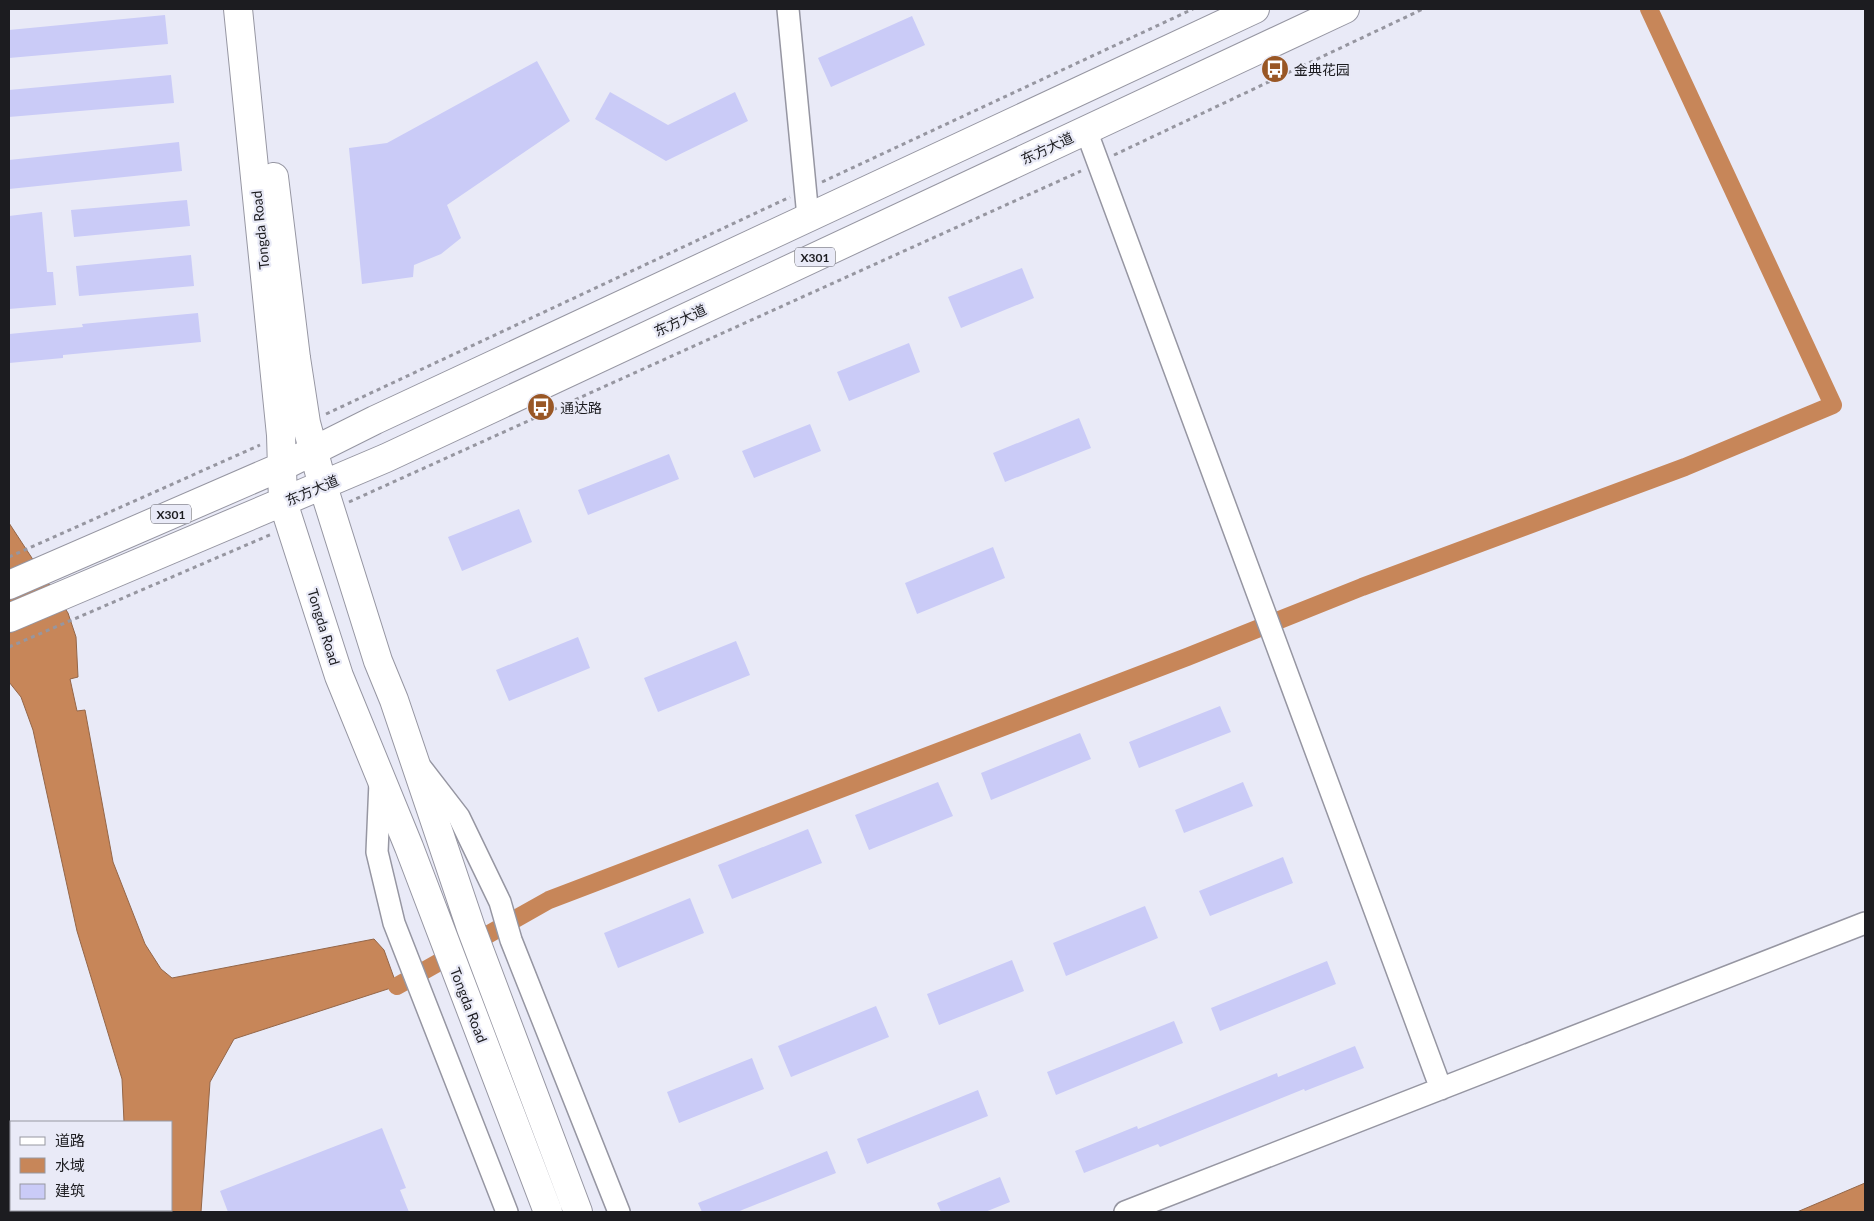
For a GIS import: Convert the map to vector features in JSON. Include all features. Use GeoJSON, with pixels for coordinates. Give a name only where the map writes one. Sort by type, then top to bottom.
{"type":"FeatureCollection","features":[{"type":"Feature","properties":{"kind":"main road","name":"Tongda Road"},"geometry":{"type":"LineString","coordinates":[[238,9],[281,435],[283,502],[319,607],[339,676],[380,777],[548,1212]]}},
{"type":"Feature","properties":{"kind":"main road","name":"Tongda Road"},"geometry":{"type":"LineString","coordinates":[[256,9],[296,358],[306,423],[332,495],[378,661],[414,758],[472,928],[578,1212]]}},
{"type":"Feature","properties":{"kind":"main road","name":"X301"},"geometry":{"type":"LineString","coordinates":[[9,585],[50,553],[283,466],[1254,9]]}},
{"type":"Feature","properties":{"kind":"main road","name":"东方大道"},"geometry":{"type":"LineString","coordinates":[[9,618],[283,502],[332,495],[1086,130],[1345,9]]}},
{"type":"Feature","properties":{"kind":"street"},"geometry":{"type":"LineString","coordinates":[[788,9],[808,218]]}},
{"type":"Feature","properties":{"kind":"street"},"geometry":{"type":"LineString","coordinates":[[1086,130],[1441,1089]]}},
{"type":"Feature","properties":{"kind":"street"},"geometry":{"type":"LineString","coordinates":[[414,758],[459,817],[500,902],[511,940],[619,1212]]}},
{"type":"Feature","properties":{"kind":"street"},"geometry":{"type":"LineString","coordinates":[[380,777],[377,852],[394,923],[507,1212]]}},
{"type":"Feature","properties":{"kind":"street"},"geometry":{"type":"LineString","coordinates":[[1125,1212],[1865,923]]}},
{"type":"Feature","properties":{"kind":"path"},"geometry":{"type":"LineString","coordinates":[[306,423],[1193,9]]}},
{"type":"Feature","properties":{"kind":"path"},"geometry":{"type":"LineString","coordinates":[[1110,157],[1423,9]]}},
{"type":"Feature","properties":{"kind":"path"},"geometry":{"type":"LineString","coordinates":[[332,495],[1084,170]]}},
{"type":"Feature","properties":{"kind":"path"},"geometry":{"type":"LineString","coordinates":[[9,557],[50,553],[281,435]]}},
{"type":"Feature","properties":{"kind":"path"},"geometry":{"type":"LineString","coordinates":[[9,647],[277,532]]}},
{"type":"Feature","properties":{"kind":"water"},"geometry":{"type":"Polygon","coordinates":[[[9,523],[68,613],[76,637],[78,677],[70,679],[77,711],[85,710],[113,862],[145,944],[161,969],[172,978],[374,939],[384,950],[397,986],[234,1039],[210,1082],[201,1212],[127,1212],[172,1211],[172,1121],[124,1121],[122,1079],[77,931],[33,730],[21,697],[9,682],[9,523]]]}},
{"type":"Feature","properties":{"kind":"water"},"geometry":{"type":"Polygon","coordinates":[[[1865,1183],[1865,1212],[1797,1212],[1865,1183]]]}},
{"type":"Feature","properties":{"kind":"building"},"geometry":{"type":"Polygon","coordinates":[[[165,15],[168,44],[9,58],[9,30],[165,15]]]}},
{"type":"Feature","properties":{"kind":"building"},"geometry":{"type":"Polygon","coordinates":[[[912,16],[925,45],[831,87],[818,58],[912,16]]]}},
{"type":"Feature","properties":{"kind":"building"},"geometry":{"type":"Polygon","coordinates":[[[537,61],[570,121],[447,205],[461,238],[441,254],[414,265],[413,277],[362,284],[349,148],[387,143],[537,61]]]}},
{"type":"Feature","properties":{"kind":"building"},"geometry":{"type":"Polygon","coordinates":[[[171,75],[174,103],[9,117],[9,90],[171,75]]]}},
{"type":"Feature","properties":{"kind":"building"},"geometry":{"type":"Polygon","coordinates":[[[610,92],[668,125],[735,92],[748,121],[666,161],[595,119],[610,92]]]}},
{"type":"Feature","properties":{"kind":"building"},"geometry":{"type":"Polygon","coordinates":[[[179,142],[182,171],[9,189],[9,160],[179,142]]]}},
{"type":"Feature","properties":{"kind":"building"},"geometry":{"type":"Polygon","coordinates":[[[187,200],[190,226],[74,237],[71,210],[187,200]]]}},
{"type":"Feature","properties":{"kind":"building"},"geometry":{"type":"Polygon","coordinates":[[[42,212],[47,272],[53,272],[56,305],[9,309],[9,216],[42,212]]]}},
{"type":"Feature","properties":{"kind":"building"},"geometry":{"type":"Polygon","coordinates":[[[191,255],[194,286],[79,296],[76,266],[191,255]]]}},
{"type":"Feature","properties":{"kind":"building"},"geometry":{"type":"Polygon","coordinates":[[[1022,268],[1034,298],[961,328],[948,297],[1022,268]]]}},
{"type":"Feature","properties":{"kind":"building"},"geometry":{"type":"Polygon","coordinates":[[[198,313],[201,342],[63,355],[63,358],[9,363],[9,334],[83,327],[82,324],[198,313]]]}},
{"type":"Feature","properties":{"kind":"building"},"geometry":{"type":"Polygon","coordinates":[[[909,343],[920,372],[849,401],[837,372],[909,343]]]}},
{"type":"Feature","properties":{"kind":"building"},"geometry":{"type":"Polygon","coordinates":[[[1079,418],[1091,448],[1005,482],[993,453],[1079,418]]]}},
{"type":"Feature","properties":{"kind":"building"},"geometry":{"type":"Polygon","coordinates":[[[810,424],[821,451],[754,478],[742,451],[810,424]]]}},
{"type":"Feature","properties":{"kind":"building"},"geometry":{"type":"Polygon","coordinates":[[[669,454],[679,479],[588,515],[578,490],[669,454]]]}},
{"type":"Feature","properties":{"kind":"building"},"geometry":{"type":"Polygon","coordinates":[[[519,509],[532,542],[462,571],[448,537],[519,509]]]}},
{"type":"Feature","properties":{"kind":"building"},"geometry":{"type":"Polygon","coordinates":[[[993,547],[1005,578],[917,614],[905,583],[993,547]]]}},
{"type":"Feature","properties":{"kind":"building"},"geometry":{"type":"Polygon","coordinates":[[[578,637],[590,668],[509,701],[496,670],[578,637]]]}},
{"type":"Feature","properties":{"kind":"building"},"geometry":{"type":"Polygon","coordinates":[[[736,641],[750,675],[658,712],[644,678],[736,641]]]}},
{"type":"Feature","properties":{"kind":"building"},"geometry":{"type":"Polygon","coordinates":[[[1220,706],[1231,732],[1139,768],[1129,742],[1220,706]]]}},
{"type":"Feature","properties":{"kind":"building"},"geometry":{"type":"Polygon","coordinates":[[[1080,733],[1091,759],[991,800],[981,773],[1080,733]]]}},
{"type":"Feature","properties":{"kind":"building"},"geometry":{"type":"Polygon","coordinates":[[[938,782],[953,816],[869,850],[855,815],[938,782]]]}},
{"type":"Feature","properties":{"kind":"building"},"geometry":{"type":"Polygon","coordinates":[[[1243,782],[1253,806],[1184,833],[1175,810],[1243,782]]]}},
{"type":"Feature","properties":{"kind":"building"},"geometry":{"type":"Polygon","coordinates":[[[808,829],[822,863],[732,899],[718,865],[808,829]]]}},
{"type":"Feature","properties":{"kind":"building"},"geometry":{"type":"Polygon","coordinates":[[[1283,857],[1293,883],[1210,916],[1199,891],[1283,857]]]}},
{"type":"Feature","properties":{"kind":"building"},"geometry":{"type":"Polygon","coordinates":[[[690,898],[704,933],[618,968],[604,933],[690,898]]]}},
{"type":"Feature","properties":{"kind":"building"},"geometry":{"type":"Polygon","coordinates":[[[1145,906],[1158,938],[1066,976],[1053,943],[1145,906]]]}},
{"type":"Feature","properties":{"kind":"building"},"geometry":{"type":"Polygon","coordinates":[[[1012,960],[1024,991],[939,1025],[927,994],[1012,960]]]}},
{"type":"Feature","properties":{"kind":"building"},"geometry":{"type":"Polygon","coordinates":[[[1327,961],[1336,984],[1220,1031],[1211,1008],[1327,961]]]}},
{"type":"Feature","properties":{"kind":"building"},"geometry":{"type":"Polygon","coordinates":[[[876,1006],[889,1037],[791,1077],[778,1046],[876,1006]]]}},
{"type":"Feature","properties":{"kind":"building"},"geometry":{"type":"Polygon","coordinates":[[[1174,1021],[1183,1043],[1056,1095],[1047,1072],[1174,1021]]]}},
{"type":"Feature","properties":{"kind":"building"},"geometry":{"type":"Polygon","coordinates":[[[1355,1046],[1364,1068],[1305,1091],[1304,1089],[1160,1147],[1158,1144],[1084,1173],[1075,1151],[1137,1126],[1138,1129],[1277,1073],[1278,1077],[1355,1046]]]}},
{"type":"Feature","properties":{"kind":"building"},"geometry":{"type":"Polygon","coordinates":[[[752,1058],[764,1089],[679,1123],[667,1092],[752,1058]]]}},
{"type":"Feature","properties":{"kind":"building"},"geometry":{"type":"Polygon","coordinates":[[[978,1090],[988,1116],[867,1164],[857,1139],[978,1090]]]}},
{"type":"Feature","properties":{"kind":"building"},"geometry":{"type":"Polygon","coordinates":[[[382,1128],[406,1188],[400,1190],[409,1212],[228,1212],[220,1191],[382,1128]]]}},
{"type":"Feature","properties":{"kind":"building"},"geometry":{"type":"Polygon","coordinates":[[[827,1151],[836,1173],[737,1212],[702,1212],[698,1203],[827,1151]]]}},
{"type":"Feature","properties":{"kind":"building"},"geometry":{"type":"Polygon","coordinates":[[[1000,1177],[1010,1202],[985,1212],[941,1212],[937,1203],[1000,1177]]]}},
{"type":"Feature","properties":{"kind":"waterway"},"geometry":{"type":"LineString","coordinates":[[397,986],[549,900],[1187,657],[1362,587],[1685,467],[1833,405],[1649,9]]}},
{"type":"Feature","properties":{"kind":"place","name":"金典花园"},"geometry":{"type":"Point","coordinates":[1275,69]}},
{"type":"Feature","properties":{"kind":"place","name":"通达路"},"geometry":{"type":"Point","coordinates":[541,407]}}]}
